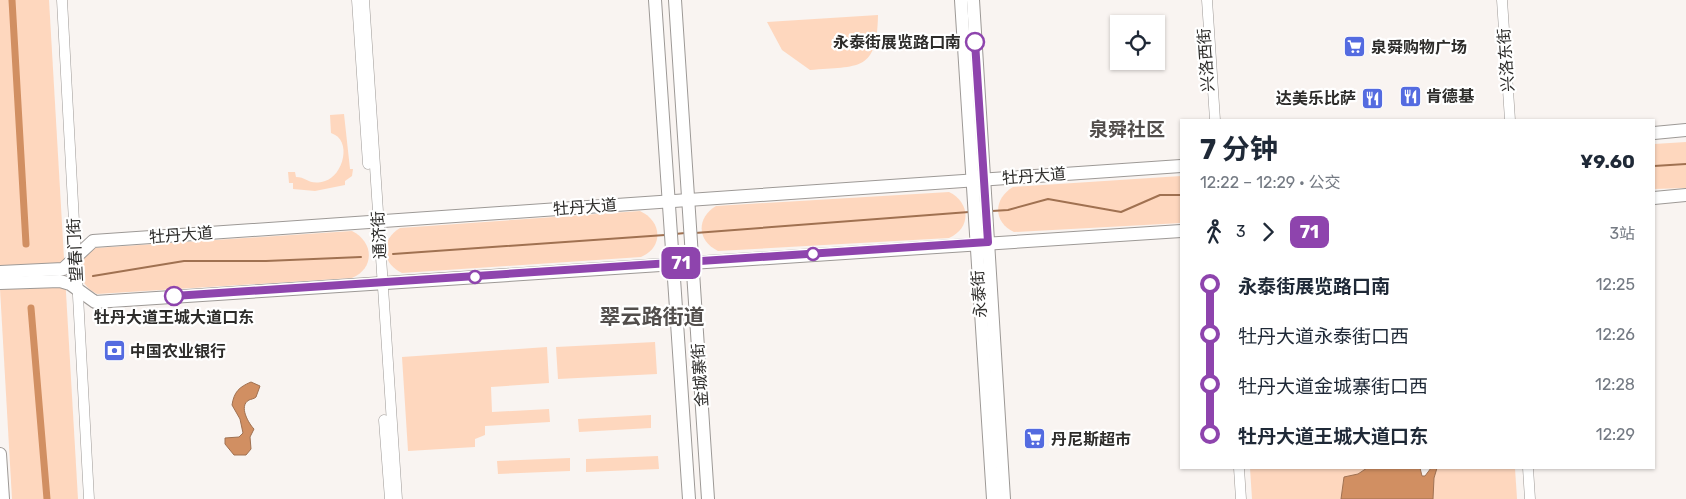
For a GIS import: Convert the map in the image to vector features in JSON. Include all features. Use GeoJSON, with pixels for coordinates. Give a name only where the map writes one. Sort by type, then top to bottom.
{"type":"FeatureCollection","features":[{"type":"Feature","properties":{"kind":"main road"},"geometry":{"type":"LineString","coordinates":[[654,0],[667,201]]}},
{"type":"Feature","properties":{"kind":"main road"},"geometry":{"type":"LineString","coordinates":[[675,0],[688,200]]}},
{"type":"Feature","properties":{"kind":"main road","name":"永泰街"},"geometry":{"type":"LineString","coordinates":[[961,0],[978,179],[1004,499]]}},
{"type":"Feature","properties":{"kind":"main road","name":"永泰街"},"geometry":{"type":"LineString","coordinates":[[972,0],[978,179]]}},
{"type":"Feature","properties":{"kind":"main road"},"geometry":{"type":"LineString","coordinates":[[1655,133],[1686,130]]}},
{"type":"Feature","properties":{"kind":"main road","name":"牡丹大道"},"geometry":{"type":"LineString","coordinates":[[72,262],[93,241],[1180,166]]}},
{"type":"Feature","properties":{"kind":"main road"},"geometry":{"type":"LineString","coordinates":[[1655,198],[1686,195]]}},
{"type":"Feature","properties":{"kind":"main road","name":"金城寨街"},"geometry":{"type":"LineString","coordinates":[[688,200],[708,499]]}},
{"type":"Feature","properties":{"kind":"main road","name":"金城寨街"},"geometry":{"type":"LineString","coordinates":[[667,201],[689,499]]}},
{"type":"Feature","properties":{"kind":"main road"},"geometry":{"type":"LineString","coordinates":[[0,284],[60,281],[74,286],[95,302],[379,283],[671,258],[1180,231]]}},
{"type":"Feature","properties":{"kind":"main road","name":"永泰街"},"geometry":{"type":"LineString","coordinates":[[982,243],[993,499]]}},
{"type":"Feature","properties":{"kind":"main road"},"geometry":{"type":"LineString","coordinates":[[0,272],[63,269],[72,262]]}},
{"type":"Feature","properties":{"kind":"main road"},"geometry":{"type":"LineString","coordinates":[[0,454],[3,499]]}},
{"type":"Feature","properties":{"kind":"street","name":"望春门街"},"geometry":{"type":"LineString","coordinates":[[56,0],[89,499]]}},
{"type":"Feature","properties":{"kind":"street","name":"望春门街"},"geometry":{"type":"LineString","coordinates":[[62,0],[72,262]]}},
{"type":"Feature","properties":{"kind":"street","name":"通济街"},"geometry":{"type":"LineString","coordinates":[[357,0],[376,222]]}},
{"type":"Feature","properties":{"kind":"street","name":"通济街"},"geometry":{"type":"LineString","coordinates":[[364,0],[390,499]]}},
{"type":"Feature","properties":{"kind":"street","name":"兴洛西街"},"geometry":{"type":"LineString","coordinates":[[1201,0],[1210,119]]}},
{"type":"Feature","properties":{"kind":"street","name":"兴洛西街"},"geometry":{"type":"LineString","coordinates":[[1207,0],[1215,119]]}},
{"type":"Feature","properties":{"kind":"street","name":"兴洛东街"},"geometry":{"type":"LineString","coordinates":[[1496,0],[1504,119]]}},
{"type":"Feature","properties":{"kind":"street","name":"兴洛东街"},"geometry":{"type":"LineString","coordinates":[[1502,0],[1510,119]]}},
{"type":"Feature","properties":{"kind":"street","name":"通济街"},"geometry":{"type":"LineString","coordinates":[[379,283],[397,499]]}},
{"type":"Feature","properties":{"kind":"street","name":"望春门街"},"geometry":{"type":"LineString","coordinates":[[74,286],[82,499]]}},
{"type":"Feature","properties":{"kind":"street"},"geometry":{"type":"LineString","coordinates":[[1234,469],[1236,499]]}},
{"type":"Feature","properties":{"kind":"street"},"geometry":{"type":"LineString","coordinates":[[1239,469],[1241,499]]}},
{"type":"Feature","properties":{"kind":"street"},"geometry":{"type":"LineString","coordinates":[[1528,469],[1530,499]]}},
{"type":"Feature","properties":{"kind":"street"},"geometry":{"type":"LineString","coordinates":[[1534,469],[1536,499]]}},
{"type":"Feature","properties":{"kind":"shaded area"},"geometry":{"type":"Polygon","coordinates":[[[0,0],[49,0],[78,499],[12,499],[0,289],[0,0]]]}},
{"type":"Feature","properties":{"kind":"shaded area"},"geometry":{"type":"Polygon","coordinates":[[[878,15],[874,47],[869,56],[862,62],[841,68],[810,70],[782,50],[767,22],[878,15]]]}},
{"type":"Feature","properties":{"kind":"shaded area"},"geometry":{"type":"Polygon","coordinates":[[[344,114],[350,169],[353,169],[352,176],[345,181],[345,185],[315,191],[293,189],[293,183],[289,183],[288,172],[295,172],[296,177],[312,182],[320,182],[331,178],[337,172],[341,165],[344,150],[338,137],[331,133],[330,115],[344,114]]]}},
{"type":"Feature","properties":{"kind":"shaded area"},"geometry":{"type":"Polygon","coordinates":[[[1686,142],[1686,188],[1655,189],[1655,144],[1686,142]]]}},
{"type":"Feature","properties":{"kind":"shaded area"},"geometry":{"type":"Polygon","coordinates":[[[1180,176],[1180,223],[1014,232],[1002,222],[998,210],[1002,198],[1013,187],[1180,176]]]}},
{"type":"Feature","properties":{"kind":"shaded area"},"geometry":{"type":"Polygon","coordinates":[[[949,192],[961,202],[966,215],[962,228],[949,238],[718,251],[711,247],[703,236],[702,223],[709,211],[716,206],[949,192]]]}},
{"type":"Feature","properties":{"kind":"shaded area"},"geometry":{"type":"Polygon","coordinates":[[[640,211],[653,221],[657,234],[657,241],[654,247],[641,257],[402,273],[395,269],[387,258],[386,245],[393,233],[400,228],[640,211]]]}},
{"type":"Feature","properties":{"kind":"shaded area"},"geometry":{"type":"Polygon","coordinates":[[[352,231],[365,242],[369,255],[365,268],[360,274],[352,278],[97,294],[85,284],[81,272],[81,265],[84,259],[95,248],[352,231]]]}},
{"type":"Feature","properties":{"kind":"shaded area"},"geometry":{"type":"Polygon","coordinates":[[[655,342],[657,374],[558,379],[556,347],[655,342]]]}},
{"type":"Feature","properties":{"kind":"shaded area"},"geometry":{"type":"Polygon","coordinates":[[[547,347],[549,383],[491,387],[492,412],[549,409],[550,422],[485,426],[485,435],[475,439],[475,447],[408,451],[402,357],[547,347]]]}},
{"type":"Feature","properties":{"kind":"shaded area"},"geometry":{"type":"Polygon","coordinates":[[[251,382],[260,386],[256,397],[249,400],[244,406],[247,419],[254,429],[250,437],[251,449],[246,455],[234,455],[225,444],[225,438],[239,437],[243,433],[240,419],[232,405],[233,400],[236,393],[243,386],[251,382]]]}},
{"type":"Feature","properties":{"kind":"shaded area"},"geometry":{"type":"Polygon","coordinates":[[[651,415],[651,428],[579,432],[578,419],[651,415]]]}},
{"type":"Feature","properties":{"kind":"shaded area"},"geometry":{"type":"Polygon","coordinates":[[[658,456],[659,469],[586,472],[586,459],[658,456]]]}},
{"type":"Feature","properties":{"kind":"shaded area"},"geometry":{"type":"Polygon","coordinates":[[[570,458],[570,471],[498,474],[497,461],[570,458]]]}},
{"type":"Feature","properties":{"kind":"shaded area"},"geometry":{"type":"Polygon","coordinates":[[[1250,469],[1366,469],[1358,474],[1344,477],[1341,499],[1252,499],[1250,469]]]}},
{"type":"Feature","properties":{"kind":"shaded area"},"geometry":{"type":"Polygon","coordinates":[[[1366,469],[1420,469],[1422,476],[1425,476],[1430,469],[1437,469],[1434,478],[1433,499],[1341,499],[1344,477],[1358,474],[1366,469]]]}},
{"type":"Feature","properties":{"kind":"shaded area"},"geometry":{"type":"Polygon","coordinates":[[[1437,469],[1515,469],[1517,499],[1433,499],[1434,478],[1437,469]]]}},
{"type":"Feature","properties":{"kind":"waterway"},"geometry":{"type":"LineString","coordinates":[[12,0],[26,244]]}},
{"type":"Feature","properties":{"kind":"waterway"},"geometry":{"type":"LineString","coordinates":[[1655,166],[1686,164]]}},
{"type":"Feature","properties":{"kind":"waterway"},"geometry":{"type":"LineString","coordinates":[[992,211],[1008,210],[1048,199],[1121,212],[1160,195],[1180,195]]}},
{"type":"Feature","properties":{"kind":"waterway"},"geometry":{"type":"LineString","coordinates":[[695,233],[969,212]]}},
{"type":"Feature","properties":{"kind":"waterway"},"geometry":{"type":"LineString","coordinates":[[675,234],[685,233]]}},
{"type":"Feature","properties":{"kind":"waterway"},"geometry":{"type":"LineString","coordinates":[[393,254],[665,235]]}},
{"type":"Feature","properties":{"kind":"waterway"},"geometry":{"type":"LineString","coordinates":[[93,276],[184,261],[266,261],[361,257]]}},
{"type":"Feature","properties":{"kind":"waterway"},"geometry":{"type":"LineString","coordinates":[[31,308],[47,499]]}},
{"type":"Feature","properties":{"kind":"bus line","name":"71"},"geometry":{"type":"LineString","coordinates":[[174,296],[988,242],[975,42]]}},
{"type":"Feature","properties":{"kind":"place","name":"永泰街展览路口南"},"geometry":{"type":"Point","coordinates":[975,42]}},
{"type":"Feature","properties":{"kind":"place","name":"泉舜购物广场"},"geometry":{"type":"Point","coordinates":[1355,47]}},
{"type":"Feature","properties":{"kind":"place","name":"肯德基"},"geometry":{"type":"Point","coordinates":[1410,96]}},
{"type":"Feature","properties":{"kind":"place","name":"达美乐比萨"},"geometry":{"type":"Point","coordinates":[1372,98]}},
{"type":"Feature","properties":{"kind":"place","name":"牡丹大道王城大道口东"},"geometry":{"type":"Point","coordinates":[174,296]}},
{"type":"Feature","properties":{"kind":"place","name":"中国农业银行"},"geometry":{"type":"Point","coordinates":[114,351]}},
{"type":"Feature","properties":{"kind":"place","name":"丹尼斯超市"},"geometry":{"type":"Point","coordinates":[1035,439]}},
{"type":"Feature","properties":{"kind":"district","name":"泉舜社区"},"geometry":{"type":"Point","coordinates":[1127,129]}},
{"type":"Feature","properties":{"kind":"district","name":"翠云路街道"},"geometry":{"type":"Point","coordinates":[652,316]}}]}
